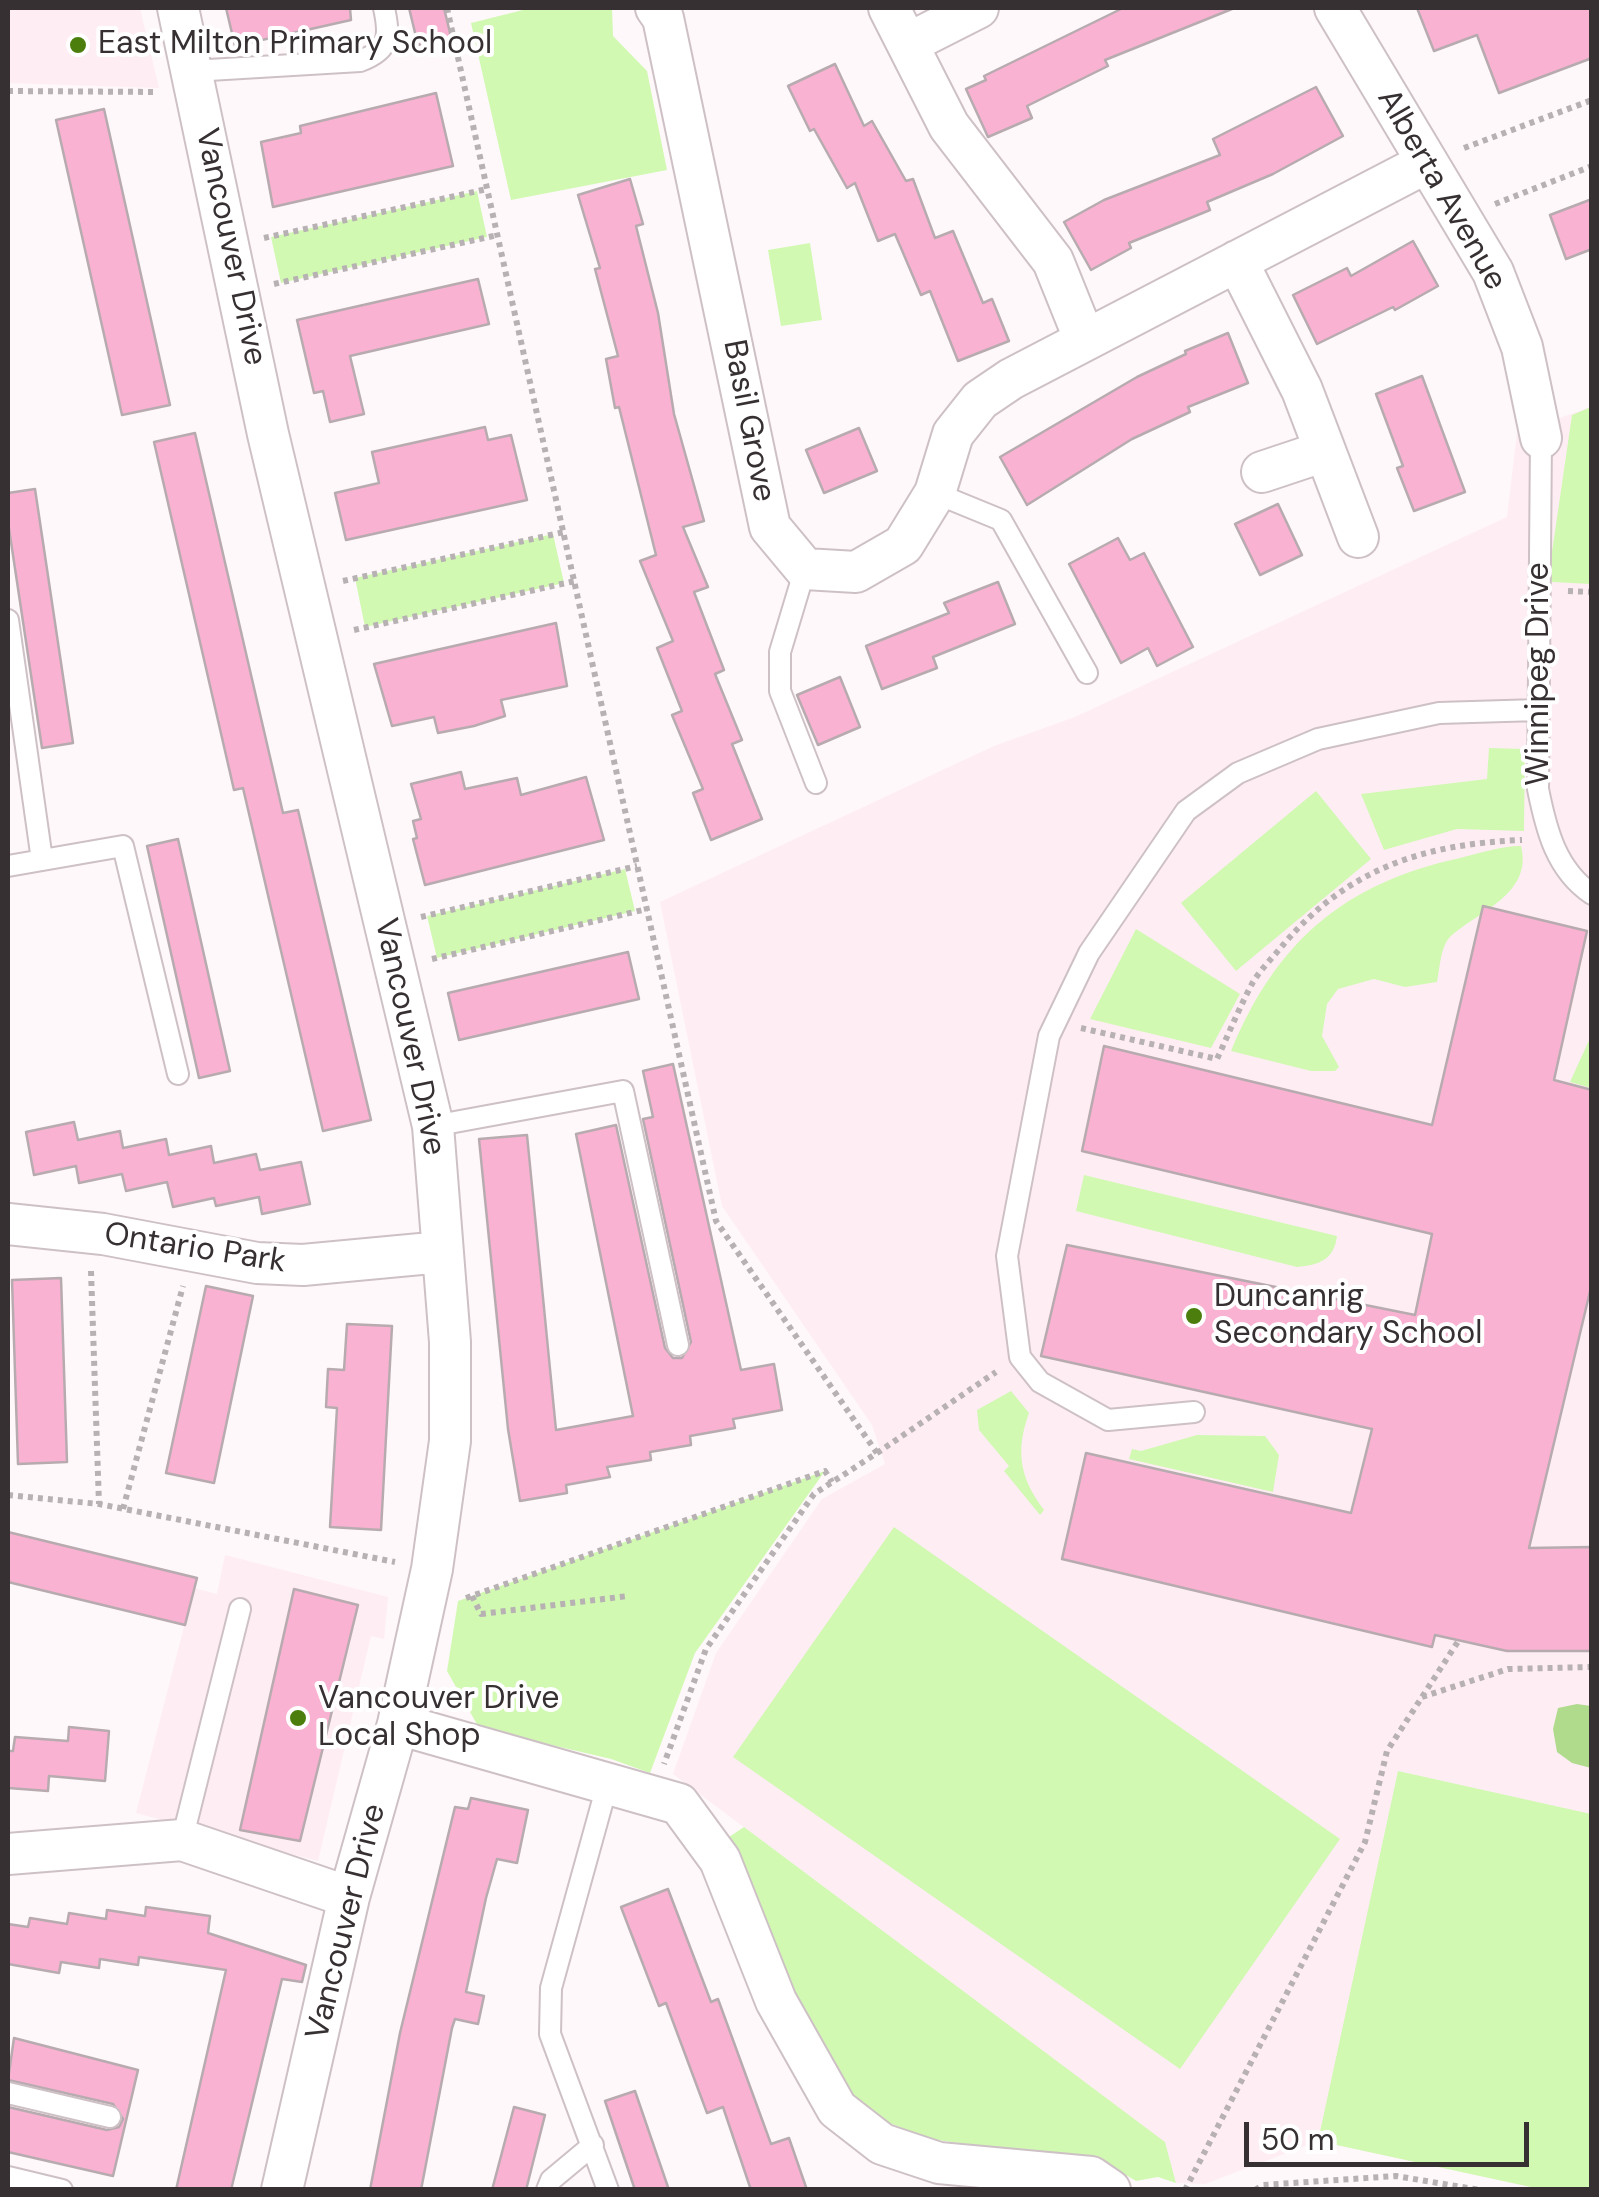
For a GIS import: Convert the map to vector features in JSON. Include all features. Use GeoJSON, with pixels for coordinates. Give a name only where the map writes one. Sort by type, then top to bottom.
{"type":"FeatureCollection","features":[{"type":"Feature","properties":{"kind":"street","name":"Vancouver Drive"},"geometry":{"type":"LineString","coordinates":[[178,8],[238,292],[433,1126],[442,1252],[450,1441],[432,1569],[398,1724],[348,1897],[282,2190]]}},
{"type":"Feature","properties":{"kind":"street"},"geometry":{"type":"LineString","coordinates":[[889,8],[949,126],[1054,260],[1084,338]]}},
{"type":"Feature","properties":{"kind":"street"},"geometry":{"type":"LineString","coordinates":[[909,43],[978,8]]}},
{"type":"Feature","properties":{"kind":"street","name":"Alberta Avenue"},"geometry":{"type":"LineString","coordinates":[[1335,8],[1493,272],[1522,346],[1541,438]]}},
{"type":"Feature","properties":{"kind":"street","name":"Basil Grove"},"geometry":{"type":"LineString","coordinates":[[668,11],[770,527],[806,569]]}},
{"type":"Feature","properties":{"kind":"street"},"geometry":{"type":"LineString","coordinates":[[806,569],[856,572],[903,545],[935,492],[952,434],[980,400],[1084,338],[1426,163]]}},
{"type":"Feature","properties":{"kind":"street"},"geometry":{"type":"LineString","coordinates":[[1237,261],[1302,390],[1358,537]]}},
{"type":"Feature","properties":{"kind":"street"},"geometry":{"type":"LineString","coordinates":[[1262,472],[1325,451]]}},
{"type":"Feature","properties":{"kind":"street","name":"Ontario Park"},"geometry":{"type":"LineString","coordinates":[[8,1224],[89,1232],[303,1265],[442,1252]]}},
{"type":"Feature","properties":{"kind":"street"},"geometry":{"type":"LineString","coordinates":[[398,1724],[653,1793],[679,1804],[720,1860],[776,2000],[837,2109],[882,2144],[939,2163],[1092,2177],[1110,2190]]}},
{"type":"Feature","properties":{"kind":"street"},"geometry":{"type":"LineString","coordinates":[[8,1854],[182,1840],[348,1897]]}},
{"type":"Feature","properties":{"kind":"lane"},"geometry":{"type":"LineString","coordinates":[[195,82],[360,61],[383,49],[389,38],[384,8]]}},
{"type":"Feature","properties":{"kind":"lane","name":"Winnipeg Drive"},"geometry":{"type":"LineString","coordinates":[[1541,438],[1538,789],[1548,838],[1576,884],[1592,894]]}},
{"type":"Feature","properties":{"kind":"lane"},"geometry":{"type":"LineString","coordinates":[[935,492],[1001,520],[1087,674]]}},
{"type":"Feature","properties":{"kind":"lane"},"geometry":{"type":"LineString","coordinates":[[806,569],[780,652],[780,692],[816,783]]}},
{"type":"Feature","properties":{"kind":"lane"},"geometry":{"type":"LineString","coordinates":[[8,620],[42,860]]}},
{"type":"Feature","properties":{"kind":"lane"},"geometry":{"type":"LineString","coordinates":[[1194,1412],[1108,1420],[1040,1382],[1020,1357],[1007,1256],[1049,1036],[1089,953],[1186,812],[1238,772],[1318,739],[1439,713],[1538,710]]}},
{"type":"Feature","properties":{"kind":"lane"},"geometry":{"type":"LineString","coordinates":[[8,866],[123,846],[178,1074]]}},
{"type":"Feature","properties":{"kind":"lane"},"geometry":{"type":"LineString","coordinates":[[433,1126],[623,1091],[678,1345]]}},
{"type":"Feature","properties":{"kind":"lane"},"geometry":{"type":"LineString","coordinates":[[182,1840],[240,1609]]}},
{"type":"Feature","properties":{"kind":"lane"},"geometry":{"type":"LineString","coordinates":[[608,1782],[551,1988],[550,2034],[608,2190]]}},
{"type":"Feature","properties":{"kind":"lane"},"geometry":{"type":"LineString","coordinates":[[8,2094],[110,2117]]}},
{"type":"Feature","properties":{"kind":"lane"},"geometry":{"type":"LineString","coordinates":[[547,2190],[550,2180],[592,2145]]}},
{"type":"Feature","properties":{"kind":"lane"},"geometry":{"type":"LineString","coordinates":[[8,2177],[62,2190]]}},
{"type":"Feature","properties":{"kind":"path"},"geometry":{"type":"LineString","coordinates":[[447,8],[716,1221],[877,1452]]}},
{"type":"Feature","properties":{"kind":"path"},"geometry":{"type":"LineString","coordinates":[[8,91],[195,82]]}},
{"type":"Feature","properties":{"kind":"path"},"geometry":{"type":"LineString","coordinates":[[1426,163],[1592,100]]}},
{"type":"Feature","properties":{"kind":"path"},"geometry":{"type":"LineString","coordinates":[[1458,218],[1592,166]]}},
{"type":"Feature","properties":{"kind":"path"},"geometry":{"type":"LineString","coordinates":[[228,246],[487,189]]}},
{"type":"Feature","properties":{"kind":"path"},"geometry":{"type":"LineString","coordinates":[[238,292],[498,235]]}},
{"type":"Feature","properties":{"kind":"path"},"geometry":{"type":"LineString","coordinates":[[307,588],[564,532]]}},
{"type":"Feature","properties":{"kind":"path"},"geometry":{"type":"LineString","coordinates":[[319,637],[575,582]]}},
{"type":"Feature","properties":{"kind":"path"},"geometry":{"type":"LineString","coordinates":[[1056,1022],[1216,1058],[1255,978],[1298,926],[1348,886],[1400,858],[1462,842],[1548,838]]}},
{"type":"Feature","properties":{"kind":"path"},"geometry":{"type":"LineString","coordinates":[[386,924],[637,866]]}},
{"type":"Feature","properties":{"kind":"path"},"geometry":{"type":"LineString","coordinates":[[396,967],[646,909]]}},
{"type":"Feature","properties":{"kind":"path"},"geometry":{"type":"LineString","coordinates":[[89,1232],[99,1504]]}},
{"type":"Feature","properties":{"kind":"path"},"geometry":{"type":"LineString","coordinates":[[123,1509],[192,1250]]}},
{"type":"Feature","properties":{"kind":"path"},"geometry":{"type":"LineString","coordinates":[[653,1793],[706,1649],[814,1494],[1020,1357]]}},
{"type":"Feature","properties":{"kind":"path"},"geometry":{"type":"LineString","coordinates":[[8,1495],[99,1504],[432,1569],[458,1601],[825,1470],[832,1482]]}},
{"type":"Feature","properties":{"kind":"path"},"geometry":{"type":"LineString","coordinates":[[472,1596],[481,1614],[628,1596]]}},
{"type":"Feature","properties":{"kind":"path"},"geometry":{"type":"LineString","coordinates":[[1186,2190],[1365,1842],[1388,1752],[1459,1640]]}},
{"type":"Feature","properties":{"kind":"path"},"geometry":{"type":"LineString","coordinates":[[1420,1697],[1508,1669],[1592,1667]]}},
{"type":"Feature","properties":{"kind":"path"},"geometry":{"type":"LineString","coordinates":[[1255,2190],[1263,2184],[1396,2176],[1480,2190]]}},
{"type":"Feature","properties":{"kind":"shaded area","name":"East Milton Primary School"},"geometry":{"type":"Polygon","coordinates":[[[8,8],[140,8],[159,88],[8,83],[8,8]]]}},
{"type":"Feature","properties":{"kind":"shaded area"},"geometry":{"type":"Polygon","coordinates":[[[531,8],[612,8],[613,36],[647,71],[667,170],[511,200],[471,23],[531,8]]]}},
{"type":"Feature","properties":{"kind":"shaded area"},"geometry":{"type":"Polygon","coordinates":[[[477,191],[487,237],[281,283],[271,237],[477,191]]]}},
{"type":"Feature","properties":{"kind":"shaded area"},"geometry":{"type":"Polygon","coordinates":[[[810,243],[822,320],[781,326],[768,250],[810,243]]]}},
{"type":"Feature","properties":{"kind":"shaded area","name":"Duncanrig Secondary School"},"geometry":{"type":"Polygon","coordinates":[[[1591,407],[1591,2189],[1540,2189],[1318,2141],[1205,2184],[1176,2183],[1164,2142],[673,1774],[716,1653],[822,1499],[885,1464],[872,1425],[722,1206],[660,902],[994,746],[1075,717],[1507,517],[1517,433],[1591,407]]]}},
{"type":"Feature","properties":{"kind":"shaded area"},"geometry":{"type":"Polygon","coordinates":[[[1591,407],[1591,584],[1552,582],[1548,579],[1572,415],[1591,407]]]}},
{"type":"Feature","properties":{"kind":"shaded area"},"geometry":{"type":"Polygon","coordinates":[[[553,534],[564,583],[365,627],[355,578],[553,534]]]}},
{"type":"Feature","properties":{"kind":"shaded area"},"geometry":{"type":"Polygon","coordinates":[[[1489,748],[1525,749],[1524,831],[1457,829],[1384,850],[1361,794],[1487,779],[1489,748]]]}},
{"type":"Feature","properties":{"kind":"shaded area"},"geometry":{"type":"Polygon","coordinates":[[[1316,791],[1371,859],[1236,971],[1181,903],[1316,791]]]}},
{"type":"Feature","properties":{"kind":"shaded area"},"geometry":{"type":"Polygon","coordinates":[[[1521,846],[1523,863],[1512,889],[1447,940],[1437,982],[1405,987],[1374,979],[1338,989],[1327,1004],[1322,1036],[1339,1067],[1335,1071],[1311,1071],[1231,1051],[1269,978],[1319,923],[1348,901],[1419,869],[1521,846]]]}},
{"type":"Feature","properties":{"kind":"shaded area"},"geometry":{"type":"Polygon","coordinates":[[[625,869],[635,911],[437,958],[427,916],[625,869]]]}},
{"type":"Feature","properties":{"kind":"shaded area"},"geometry":{"type":"Polygon","coordinates":[[[1136,929],[1240,994],[1211,1048],[1090,1019],[1136,929]]]}},
{"type":"Feature","properties":{"kind":"shaded area"},"geometry":{"type":"Polygon","coordinates":[[[1591,1036],[1591,1088],[1570,1082],[1591,1036]]]}},
{"type":"Feature","properties":{"kind":"shaded area"},"geometry":{"type":"Polygon","coordinates":[[[1084,1175],[1337,1236],[1333,1251],[1324,1260],[1297,1267],[1076,1211],[1084,1175]]]}},
{"type":"Feature","properties":{"kind":"shaded area"},"geometry":{"type":"Polygon","coordinates":[[[1011,1391],[1029,1413],[1022,1440],[1022,1464],[1044,1510],[1040,1515],[1004,1471],[1009,1466],[979,1430],[977,1410],[1011,1391]]]}},
{"type":"Feature","properties":{"kind":"shaded area"},"geometry":{"type":"Polygon","coordinates":[[[1197,1435],[1265,1436],[1279,1455],[1273,1492],[1129,1459],[1132,1449],[1141,1451],[1197,1435]]]}},
{"type":"Feature","properties":{"kind":"shaded area"},"geometry":{"type":"Polygon","coordinates":[[[825,1471],[695,1653],[650,1773],[611,1759],[479,1728],[447,1671],[458,1601],[825,1471]]]}},
{"type":"Feature","properties":{"kind":"shaded area"},"geometry":{"type":"Polygon","coordinates":[[[894,1527],[1340,1839],[1180,2069],[733,1757],[894,1527]]]}},
{"type":"Feature","properties":{"kind":"shaded area"},"geometry":{"type":"Polygon","coordinates":[[[225,1555],[388,1597],[384,1639],[371,1636],[318,1861],[136,1813],[194,1588],[217,1594],[225,1555]]]}},
{"type":"Feature","properties":{"kind":"shaded area"},"geometry":{"type":"Polygon","coordinates":[[[1591,1706],[1591,1768],[1572,1763],[1557,1752],[1553,1729],[1558,1708],[1591,1706]]]}},
{"type":"Feature","properties":{"kind":"shaded area"},"geometry":{"type":"Polygon","coordinates":[[[1398,1771],[1591,1814],[1591,2189],[1540,2189],[1318,2141],[1398,1771]]]}},
{"type":"Feature","properties":{"kind":"shaded area"},"geometry":{"type":"Polygon","coordinates":[[[744,1827],[1165,2142],[1176,2183],[1158,2177],[1136,2181],[1106,2163],[930,2139],[869,2115],[828,2072],[726,1839],[744,1827]]]}},
{"type":"Feature","properties":{"kind":"building"},"geometry":{"type":"Polygon","coordinates":[[[226,8],[350,8],[351,20],[235,46],[226,8]]]}},
{"type":"Feature","properties":{"kind":"building"},"geometry":{"type":"Polygon","coordinates":[[[409,8],[444,8],[451,37],[418,45],[409,8]]]}},
{"type":"Feature","properties":{"kind":"building"},"geometry":{"type":"Polygon","coordinates":[[[1123,8],[1232,9],[1105,60],[1108,66],[1027,106],[1032,118],[988,137],[966,89],[986,80],[984,76],[1123,8]]]}},
{"type":"Feature","properties":{"kind":"building"},"geometry":{"type":"Polygon","coordinates":[[[1417,8],[1592,8],[1592,58],[1499,93],[1477,35],[1434,51],[1417,8]]]}},
{"type":"Feature","properties":{"kind":"building"},"geometry":{"type":"Polygon","coordinates":[[[835,64],[864,126],[872,121],[906,181],[913,179],[935,238],[953,231],[983,303],[992,299],[1009,341],[958,361],[930,291],[921,295],[895,234],[878,241],[855,183],[847,188],[814,129],[810,131],[788,86],[835,64]]]}},
{"type":"Feature","properties":{"kind":"building"},"geometry":{"type":"Polygon","coordinates":[[[1316,87],[1343,136],[1273,174],[1207,202],[1210,210],[1129,243],[1131,248],[1091,270],[1064,222],[1104,200],[1220,155],[1213,139],[1316,87]]]}},
{"type":"Feature","properties":{"kind":"building"},"geometry":{"type":"Polygon","coordinates":[[[436,93],[453,166],[273,207],[261,142],[301,133],[300,126],[436,93]]]}},
{"type":"Feature","properties":{"kind":"building"},"geometry":{"type":"Polygon","coordinates":[[[104,109],[170,405],[122,415],[56,120],[104,109]]]}},
{"type":"Feature","properties":{"kind":"building"},"geometry":{"type":"Polygon","coordinates":[[[630,179],[643,224],[636,226],[658,313],[674,414],[704,521],[683,527],[708,587],[694,592],[724,670],[715,674],[742,740],[732,744],[762,819],[711,840],[693,793],[703,789],[672,715],[682,711],[657,648],[673,641],[640,561],[656,555],[619,407],[615,408],[606,359],[618,356],[595,269],[600,268],[578,195],[630,179]]]}},
{"type":"Feature","properties":{"kind":"building"},"geometry":{"type":"Polygon","coordinates":[[[1592,199],[1592,249],[1566,259],[1550,215],[1592,199]]]}},
{"type":"Feature","properties":{"kind":"building"},"geometry":{"type":"Polygon","coordinates":[[[1413,241],[1438,286],[1395,310],[1393,307],[1317,344],[1293,295],[1347,268],[1351,276],[1413,241]]]}},
{"type":"Feature","properties":{"kind":"building"},"geometry":{"type":"Polygon","coordinates":[[[478,279],[489,324],[350,356],[364,414],[330,422],[323,391],[314,393],[297,320],[478,279]]]}},
{"type":"Feature","properties":{"kind":"building"},"geometry":{"type":"Polygon","coordinates":[[[1228,333],[1248,383],[1188,407],[1190,412],[1132,439],[1027,505],[1000,457],[1137,377],[1228,333]]]}},
{"type":"Feature","properties":{"kind":"building"},"geometry":{"type":"Polygon","coordinates":[[[1422,376],[1465,492],[1414,511],[1397,468],[1403,466],[1376,394],[1422,376]]]}},
{"type":"Feature","properties":{"kind":"building"},"geometry":{"type":"Polygon","coordinates":[[[485,427],[488,440],[511,435],[527,500],[346,540],[335,493],[379,483],[372,452],[485,427]]]}},
{"type":"Feature","properties":{"kind":"building"},"geometry":{"type":"Polygon","coordinates":[[[859,428],[877,471],[824,493],[806,450],[859,428]]]}},
{"type":"Feature","properties":{"kind":"building"},"geometry":{"type":"Polygon","coordinates":[[[195,433],[283,813],[298,810],[371,1120],[323,1131],[243,788],[234,790],[154,442],[195,433]]]}},
{"type":"Feature","properties":{"kind":"building"},"geometry":{"type":"Polygon","coordinates":[[[35,489],[73,743],[42,748],[8,522],[8,493],[35,489]]]}},
{"type":"Feature","properties":{"kind":"building"},"geometry":{"type":"Polygon","coordinates":[[[1278,504],[1302,555],[1260,575],[1235,524],[1278,504]]]}},
{"type":"Feature","properties":{"kind":"building"},"geometry":{"type":"Polygon","coordinates":[[[1118,538],[1130,560],[1144,553],[1193,647],[1157,666],[1148,648],[1121,663],[1069,564],[1118,538]]]}},
{"type":"Feature","properties":{"kind":"building"},"geometry":{"type":"Polygon","coordinates":[[[998,582],[1015,624],[933,657],[937,668],[882,689],[866,646],[949,613],[944,603],[998,582]]]}},
{"type":"Feature","properties":{"kind":"building"},"geometry":{"type":"Polygon","coordinates":[[[556,623],[567,686],[501,700],[505,716],[474,726],[438,733],[434,717],[392,726],[374,664],[556,623]]]}},
{"type":"Feature","properties":{"kind":"building"},"geometry":{"type":"Polygon","coordinates":[[[840,677],[860,727],[818,745],[797,695],[840,677]]]}},
{"type":"Feature","properties":{"kind":"building"},"geometry":{"type":"Polygon","coordinates":[[[461,772],[465,789],[517,778],[521,795],[586,777],[604,840],[425,885],[413,839],[417,838],[413,821],[421,819],[411,784],[461,772]]]}},
{"type":"Feature","properties":{"kind":"building"},"geometry":{"type":"Polygon","coordinates":[[[178,839],[230,1071],[199,1078],[147,846],[178,839]]]}},
{"type":"Feature","properties":{"kind":"building"},"geometry":{"type":"Polygon","coordinates":[[[1483,906],[1587,931],[1554,1080],[1592,1090],[1592,1283],[1529,1548],[1592,1547],[1592,1651],[1507,1651],[1435,1635],[1432,1647],[1062,1559],[1086,1453],[1351,1513],[1372,1429],[1041,1356],[1067,1245],[1415,1315],[1432,1234],[1082,1151],[1104,1046],[1432,1125],[1483,906]]]}},
{"type":"Feature","properties":{"kind":"building"},"geometry":{"type":"Polygon","coordinates":[[[628,952],[639,999],[459,1040],[448,993],[628,952]]]}},
{"type":"Feature","properties":{"kind":"building"},"geometry":{"type":"Polygon","coordinates":[[[673,1064],[741,1370],[774,1364],[782,1410],[733,1419],[735,1428],[690,1436],[691,1445],[650,1452],[651,1460],[607,1467],[610,1477],[566,1485],[567,1493],[520,1501],[508,1429],[479,1139],[527,1135],[556,1430],[633,1416],[576,1134],[616,1125],[665,1348],[673,1358],[682,1358],[691,1342],[643,1119],[653,1117],[643,1071],[673,1064]]]}},
{"type":"Feature","properties":{"kind":"building"},"geometry":{"type":"Polygon","coordinates":[[[74,1122],[78,1140],[120,1131],[123,1148],[166,1139],[169,1155],[211,1146],[214,1163],[256,1154],[260,1170],[301,1162],[310,1204],[262,1214],[259,1197],[216,1206],[214,1198],[173,1207],[167,1182],[126,1191],[122,1174],[79,1183],[76,1166],[34,1175],[26,1132],[74,1122]]]}},
{"type":"Feature","properties":{"kind":"building"},"geometry":{"type":"Polygon","coordinates":[[[61,1278],[67,1462],[18,1464],[12,1280],[61,1278]]]}},
{"type":"Feature","properties":{"kind":"building"},"geometry":{"type":"Polygon","coordinates":[[[206,1286],[253,1296],[214,1483],[166,1473],[206,1286]]]}},
{"type":"Feature","properties":{"kind":"building"},"geometry":{"type":"Polygon","coordinates":[[[347,1324],[392,1326],[381,1530],[330,1527],[337,1408],[326,1407],[328,1369],[344,1370],[347,1324]]]}},
{"type":"Feature","properties":{"kind":"building"},"geometry":{"type":"Polygon","coordinates":[[[8,1532],[197,1578],[185,1625],[8,1582],[8,1532]]]}},
{"type":"Feature","properties":{"kind":"building","name":"Vancouver Drive Local Shop"},"geometry":{"type":"Polygon","coordinates":[[[294,1589],[358,1605],[300,1841],[240,1830],[294,1589]]]}},
{"type":"Feature","properties":{"kind":"building"},"geometry":{"type":"Polygon","coordinates":[[[69,1727],[109,1731],[105,1781],[49,1776],[48,1791],[8,1788],[8,1751],[13,1751],[15,1737],[68,1741],[69,1727]]]}},
{"type":"Feature","properties":{"kind":"building"},"geometry":{"type":"Polygon","coordinates":[[[471,1798],[528,1810],[517,1863],[497,1859],[486,1898],[466,1992],[484,1996],[478,2024],[455,2019],[421,2190],[370,2190],[400,2033],[455,1807],[468,1809],[471,1798]]]}},
{"type":"Feature","properties":{"kind":"building"},"geometry":{"type":"Polygon","coordinates":[[[668,1889],[711,2002],[718,1999],[771,2144],[789,2138],[807,2190],[751,2190],[723,2107],[707,2113],[666,2003],[659,2006],[621,1907],[668,1889]]]}},
{"type":"Feature","properties":{"kind":"building"},"geometry":{"type":"Polygon","coordinates":[[[146,1907],[210,1916],[208,1933],[306,1965],[302,1982],[282,1979],[231,2190],[176,2190],[226,1970],[139,1957],[138,1965],[100,1959],[99,1968],[61,1962],[59,1973],[8,1964],[8,1924],[28,1927],[30,1918],[67,1924],[69,1913],[106,1919],[107,1910],[145,1916],[146,1907]]]}},
{"type":"Feature","properties":{"kind":"building"},"geometry":{"type":"Polygon","coordinates":[[[14,2038],[138,2070],[113,2176],[8,2152],[8,2107],[107,2130],[119,2127],[123,2119],[113,2104],[8,2080],[14,2038]]]}},
{"type":"Feature","properties":{"kind":"building"},"geometry":{"type":"Polygon","coordinates":[[[635,2091],[669,2190],[635,2190],[605,2101],[635,2091]]]}},
{"type":"Feature","properties":{"kind":"building"},"geometry":{"type":"Polygon","coordinates":[[[514,2107],[545,2115],[526,2190],[492,2190],[514,2107]]]}},
{"type":"Feature","properties":{"kind":"place","name":"East Milton Primary School"},"geometry":{"type":"Point","coordinates":[78,45]}},
{"type":"Feature","properties":{"kind":"place","name":"Duncanrig Secondary School"},"geometry":{"type":"Point","coordinates":[1194,1316]}},
{"type":"Feature","properties":{"kind":"place","name":"Vancouver Drive Local Shop"},"geometry":{"type":"Point","coordinates":[298,1718]}}]}
